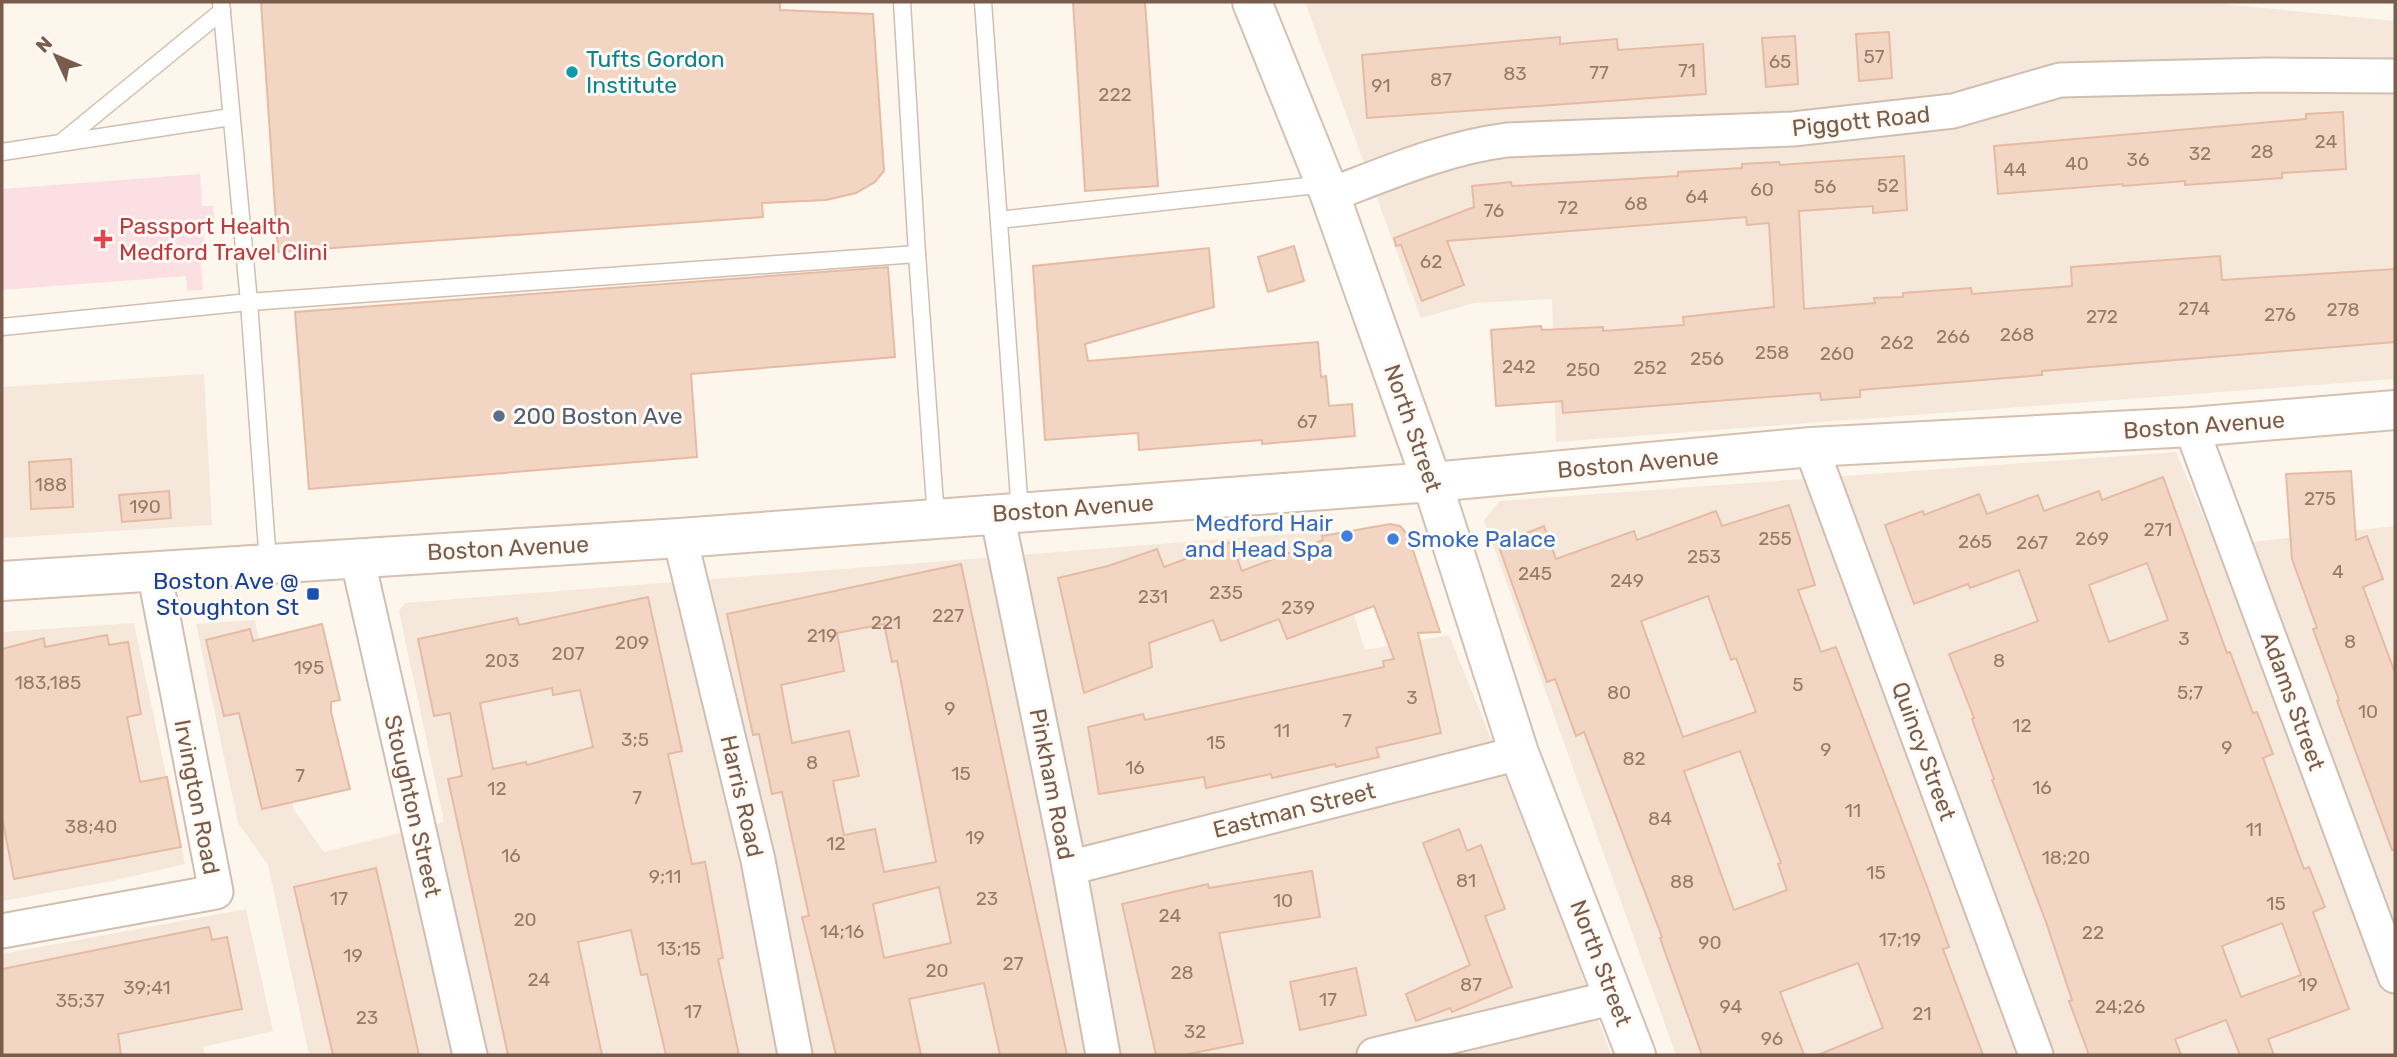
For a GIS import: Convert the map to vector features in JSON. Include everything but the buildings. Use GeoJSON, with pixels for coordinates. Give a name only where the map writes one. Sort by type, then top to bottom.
{"type":"FeatureCollection","features":[{"type":"Feature","properties":{"kind":"main road","name":"North Street"},"geometry":{"type":"LineString","coordinates":[[1252,2],[1328,189],[1433,482],[1520,753],[1636,1055]]}},
{"type":"Feature","properties":{"kind":"main road","name":"Boston Avenue"},"geometry":{"type":"LineString","coordinates":[[2,581],[680,538],[1433,482],[1811,447],[2191,427],[2395,410]]}},
{"type":"Feature","properties":{"kind":"street","name":"Piggott Road"},"geometry":{"type":"LineString","coordinates":[[1328,189],[1474,144],[1507,140],[1660,137],[1806,128],[1953,111],[2060,80],[2270,75],[2395,76]]}},
{"type":"Feature","properties":{"kind":"street","name":"Adams Street"},"geometry":{"type":"LineString","coordinates":[[2191,427],[2395,976]]}},
{"type":"Feature","properties":{"kind":"street","name":"Quincy Street"},"geometry":{"type":"LineString","coordinates":[[1811,447],[2036,1055]]}},
{"type":"Feature","properties":{"kind":"street","name":"Pinkham Road"},"geometry":{"type":"LineString","coordinates":[[1009,513],[1103,1055]]}},
{"type":"Feature","properties":{"kind":"street","name":"Harris Road"},"geometry":{"type":"LineString","coordinates":[[680,538],[758,860],[794,1055]]}},
{"type":"Feature","properties":{"kind":"street","name":"Stoughton Street"},"geometry":{"type":"LineString","coordinates":[[357,557],[470,1055]]}},
{"type":"Feature","properties":{"kind":"street","name":"Irvington Road"},"geometry":{"type":"LineString","coordinates":[[2,931],[216,892],[154,571]]}},
{"type":"Feature","properties":{"kind":"street","name":"Eastman Street"},"geometry":{"type":"LineString","coordinates":[[1069,868],[1520,753]]}},
{"type":"Feature","properties":{"kind":"street"},"geometry":{"type":"LineString","coordinates":[[1374,1055],[1615,997]]}},
{"type":"Feature","properties":{"kind":"lane"},"geometry":{"type":"LineString","coordinates":[[902,2],[916,254],[936,518]]}},
{"type":"Feature","properties":{"kind":"lane"},"geometry":{"type":"LineString","coordinates":[[983,2],[999,220],[1009,513]]}},
{"type":"Feature","properties":{"kind":"lane"},"geometry":{"type":"LineString","coordinates":[[221,6],[249,302],[268,563]]}},
{"type":"Feature","properties":{"kind":"lane"},"geometry":{"type":"LineString","coordinates":[[61,143],[221,6]]}},
{"type":"Feature","properties":{"kind":"lane"},"geometry":{"type":"LineString","coordinates":[[2,152],[231,117]]}},
{"type":"Feature","properties":{"kind":"lane"},"geometry":{"type":"LineString","coordinates":[[999,220],[1328,189]]}},
{"type":"Feature","properties":{"kind":"lane"},"geometry":{"type":"LineString","coordinates":[[2,327],[249,302],[916,254]]}},
{"type":"Feature","properties":{"kind":"shaded area"},"geometry":{"type":"Polygon","coordinates":[[[1305,2],[2204,2],[2395,21],[2395,379],[1556,442],[1552,299],[1474,303],[1421,318],[1305,2]]]}},
{"type":"Feature","properties":{"kind":"shaded area","name":"Passport Health Medford Travel Clini"},"geometry":{"type":"Polygon","coordinates":[[[200,174],[202,206],[213,206],[215,222],[203,223],[205,255],[200,256],[203,290],[187,291],[186,276],[2,290],[2,189],[200,174]]]}},
{"type":"Feature","properties":{"kind":"shaded area"},"geometry":{"type":"Polygon","coordinates":[[[204,374],[212,525],[2,538],[2,387],[204,374]]]}},
{"type":"Feature","properties":{"kind":"shaded area"},"geometry":{"type":"Polygon","coordinates":[[[2176,452],[2216,546],[2395,526],[2395,1055],[1676,1055],[1484,520],[1500,501],[2176,452]]]}},
{"type":"Feature","properties":{"kind":"shaded area"},"geometry":{"type":"Polygon","coordinates":[[[1328,531],[1365,650],[1449,635],[1541,861],[1611,1055],[309,1055],[268,865],[238,823],[196,624],[255,620],[294,810],[324,852],[444,822],[399,611],[405,603],[1328,531]]]}},
{"type":"Feature","properties":{"kind":"shaded area"},"geometry":{"type":"Polygon","coordinates":[[[134,623],[185,864],[112,881],[2,901],[2,632],[134,623]]]}},
{"type":"Feature","properties":{"kind":"shaded area"},"geometry":{"type":"Polygon","coordinates":[[[246,909],[273,1031],[203,1047],[205,1055],[2,1055],[2,954],[246,909]]]}},
{"type":"Feature","properties":{"kind":"place","name":"Tufts Gordon Institute"},"geometry":{"type":"Point","coordinates":[572,72]}},
{"type":"Feature","properties":{"kind":"place","name":"Passport Health Medford Travel Clini"},"geometry":{"type":"Point","coordinates":[103,239]}},
{"type":"Feature","properties":{"kind":"place","name":"200 Boston Ave"},"geometry":{"type":"Point","coordinates":[499,416]}},
{"type":"Feature","properties":{"kind":"place","name":"Medford Hair and Head Spa"},"geometry":{"type":"Point","coordinates":[1347,536]}},
{"type":"Feature","properties":{"kind":"place","name":"Smoke Palace"},"geometry":{"type":"Point","coordinates":[1393,539]}},
{"type":"Feature","properties":{"kind":"place","name":"Boston Ave @ Stoughton St"},"geometry":{"type":"Point","coordinates":[313,594]}}]}
